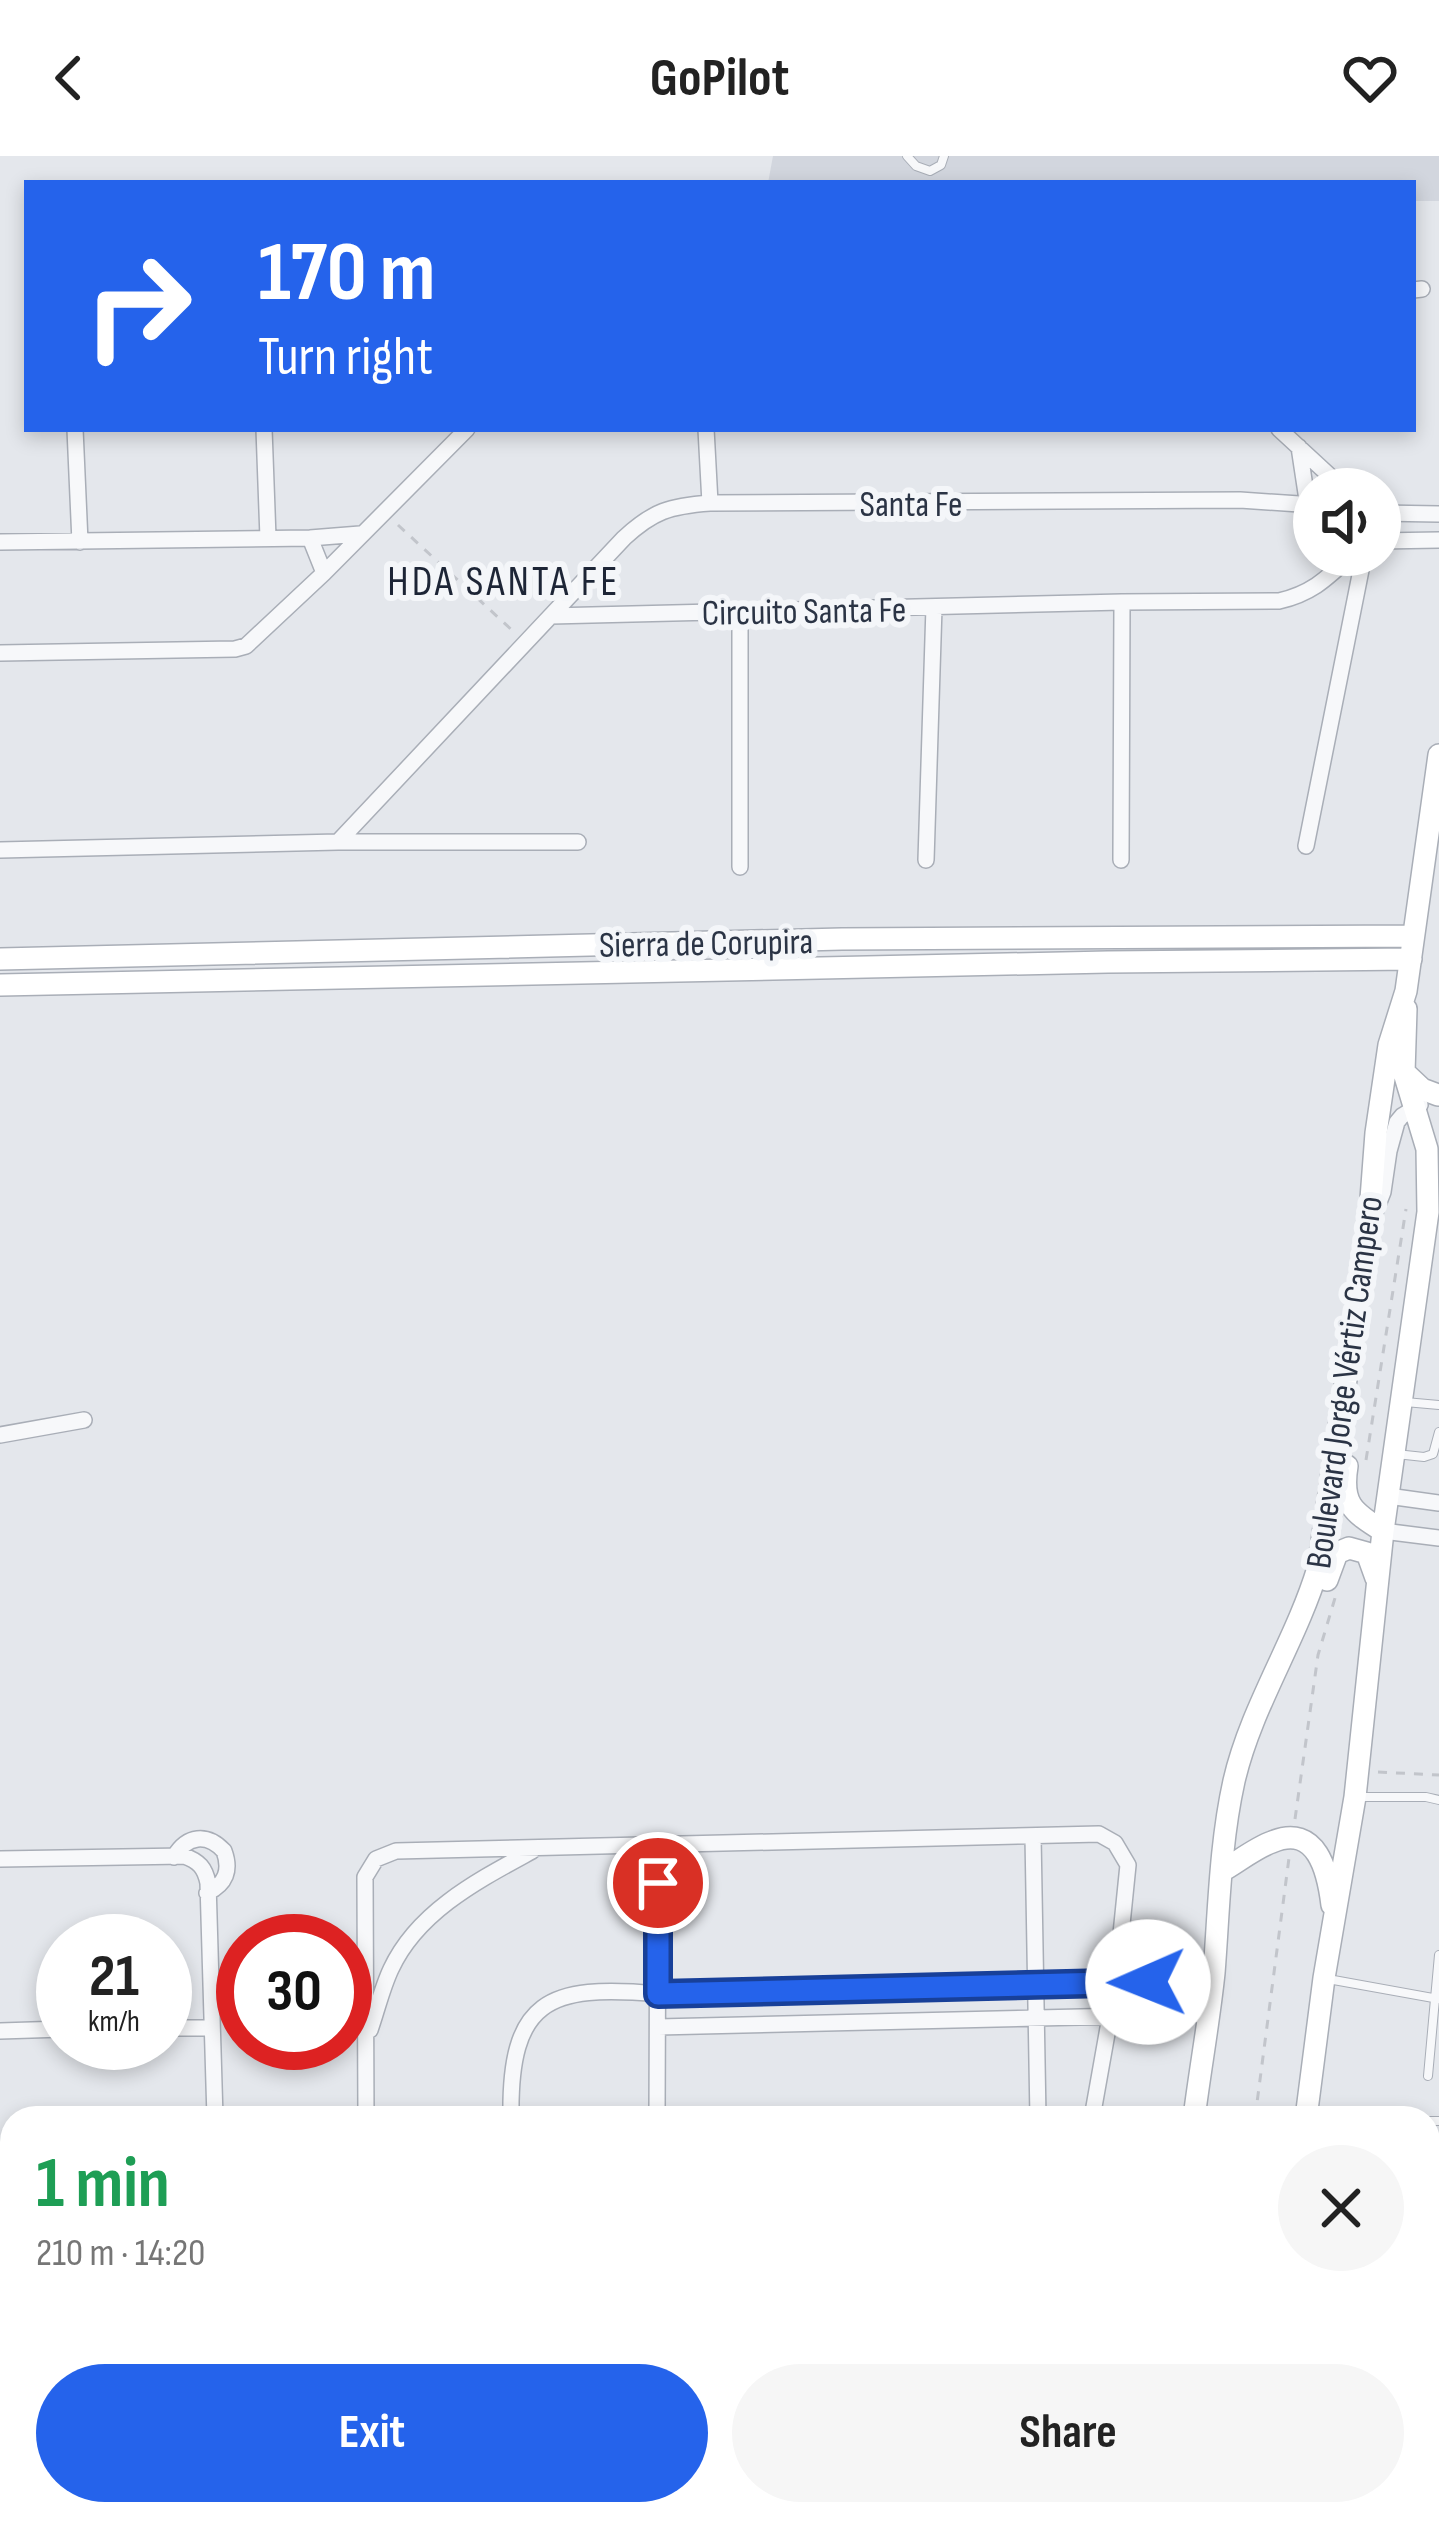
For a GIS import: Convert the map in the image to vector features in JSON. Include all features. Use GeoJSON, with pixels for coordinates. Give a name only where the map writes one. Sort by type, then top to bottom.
{"type":"FeatureCollection","features":[{"type":"Feature","properties":{"kind":"main road","name":"Boulevard Jorge Vértiz Campero"},"geometry":{"type":"LineString","coordinates":[[1309,2106],[1324,1978],[1355,1797],[1383,1531],[1428,1212],[1429,1161],[1405,1073],[1406,991],[1439,755]]}},
{"type":"Feature","properties":{"kind":"main road","name":"Sierra de Corupira"},"geometry":{"type":"LineString","coordinates":[[0,958],[842,939],[1412,948]]}},
{"type":"Feature","properties":{"kind":"main road","name":"Sierra de Corupira"},"geometry":{"type":"LineString","coordinates":[[0,985],[1084,963],[1412,948]]}},
{"type":"Feature","properties":{"kind":"main road","name":"Boulevard Jorge Vértiz Campero"},"geometry":{"type":"LineString","coordinates":[[1196,2106],[1234,1782],[1318,1568],[1370,1225],[1376,1133],[1389,1045],[1406,991]]}},
{"type":"Feature","properties":{"kind":"main road"},"geometry":{"type":"LineString","coordinates":[[1405,1073],[1439,1095]]}},
{"type":"Feature","properties":{"kind":"main road"},"geometry":{"type":"LineString","coordinates":[[1344,1395],[1353,1422],[1345,1493],[1357,1513],[1383,1531]]}},
{"type":"Feature","properties":{"kind":"main road"},"geometry":{"type":"LineString","coordinates":[[1312,1587],[1325,1581],[1336,1553],[1349,1547],[1367,1553],[1377,1584]]}},
{"type":"Feature","properties":{"kind":"main road"},"geometry":{"type":"LineString","coordinates":[[1222,1870],[1276,1840],[1306,1842],[1324,1863],[1335,1923]]}},
{"type":"Feature","properties":{"kind":"street"},"geometry":{"type":"LineString","coordinates":[[75,432],[80,542]]}},
{"type":"Feature","properties":{"kind":"street"},"geometry":{"type":"LineString","coordinates":[[264,432],[268,538]]}},
{"type":"Feature","properties":{"kind":"street"},"geometry":{"type":"LineString","coordinates":[[0,653],[246,646],[464,432]]}},
{"type":"Feature","properties":{"kind":"street"},"geometry":{"type":"LineString","coordinates":[[706,432],[710,503]]}},
{"type":"Feature","properties":{"kind":"street"},"geometry":{"type":"LineString","coordinates":[[1282,432],[1322,468]]}},
{"type":"Feature","properties":{"kind":"street"},"geometry":{"type":"LineString","coordinates":[[1299,447],[1303,468]]}},
{"type":"Feature","properties":{"kind":"street","name":"Santa Fe"},"geometry":{"type":"LineString","coordinates":[[551,616],[623,538],[655,512],[685,505],[1240,500],[1293,504]]}},
{"type":"Feature","properties":{"kind":"street"},"geometry":{"type":"LineString","coordinates":[[1401,513],[1439,514]]}},
{"type":"Feature","properties":{"kind":"street"},"geometry":{"type":"LineString","coordinates":[[0,542],[360,534]]}},
{"type":"Feature","properties":{"kind":"street"},"geometry":{"type":"LineString","coordinates":[[310,538],[324,573]]}},
{"type":"Feature","properties":{"kind":"street"},"geometry":{"type":"LineString","coordinates":[[1401,541],[1439,540]]}},
{"type":"Feature","properties":{"kind":"street"},"geometry":{"type":"LineString","coordinates":[[1319,576],[1320,585]]}},
{"type":"Feature","properties":{"kind":"street","name":"Circuito Santa Fe"},"geometry":{"type":"LineString","coordinates":[[551,616],[1280,601],[1302,596],[1330,576]]}},
{"type":"Feature","properties":{"kind":"street"},"geometry":{"type":"LineString","coordinates":[[1306,846],[1360,576]]}},
{"type":"Feature","properties":{"kind":"street"},"geometry":{"type":"LineString","coordinates":[[1121,860],[1122,602]]}},
{"type":"Feature","properties":{"kind":"street"},"geometry":{"type":"LineString","coordinates":[[926,860],[934,607]]}},
{"type":"Feature","properties":{"kind":"street"},"geometry":{"type":"LineString","coordinates":[[740,611],[740,867]]}},
{"type":"Feature","properties":{"kind":"street"},"geometry":{"type":"LineString","coordinates":[[338,842],[551,616]]}},
{"type":"Feature","properties":{"kind":"street"},"geometry":{"type":"LineString","coordinates":[[0,850],[578,842]]}},
{"type":"Feature","properties":{"kind":"street"},"geometry":{"type":"LineString","coordinates":[[1370,1225],[1384,1192],[1396,1122],[1439,1095]]}},
{"type":"Feature","properties":{"kind":"street"},"geometry":{"type":"LineString","coordinates":[[1428,1212],[1439,1159]]}},
{"type":"Feature","properties":{"kind":"street"},"geometry":{"type":"LineString","coordinates":[[0,1435],[84,1420]]}},
{"type":"Feature","properties":{"kind":"street"},"geometry":{"type":"LineString","coordinates":[[1388,1496],[1439,1503]]}},
{"type":"Feature","properties":{"kind":"street"},"geometry":{"type":"LineString","coordinates":[[1383,1531],[1439,1538]]}},
{"type":"Feature","properties":{"kind":"street"},"geometry":{"type":"LineString","coordinates":[[365,1914],[365,1876],[376,1859],[396,1851],[1099,1834],[1115,1843],[1128,1864],[1116,1983],[1095,2106]]}},
{"type":"Feature","properties":{"kind":"street"},"geometry":{"type":"LineString","coordinates":[[1033,1836],[1038,2106]]}},
{"type":"Feature","properties":{"kind":"street"},"geometry":{"type":"LineString","coordinates":[[174,1857],[179,1848],[197,1838],[217,1843],[228,1871],[217,1888],[207,1893]]}},
{"type":"Feature","properties":{"kind":"street"},"geometry":{"type":"LineString","coordinates":[[657,2106],[658,1846]]}},
{"type":"Feature","properties":{"kind":"street"},"geometry":{"type":"LineString","coordinates":[[372,2027],[392,1966],[416,1933],[474,1882],[535,1850]]}},
{"type":"Feature","properties":{"kind":"street"},"geometry":{"type":"LineString","coordinates":[[0,1859],[184,1856],[200,1864],[206,1872],[214,2106]]}},
{"type":"Feature","properties":{"kind":"street"},"geometry":{"type":"LineString","coordinates":[[512,2106],[514,2054],[530,2018],[557,1998],[589,1991],[658,1994],[1213,1980]]}},
{"type":"Feature","properties":{"kind":"street"},"geometry":{"type":"LineString","coordinates":[[658,2027],[1208,2014]]}},
{"type":"Feature","properties":{"kind":"street"},"geometry":{"type":"LineString","coordinates":[[192,2028],[211,2028]]}},
{"type":"Feature","properties":{"kind":"street"},"geometry":{"type":"LineString","coordinates":[[0,2031],[36,2030]]}},
{"type":"Feature","properties":{"kind":"street"},"geometry":{"type":"LineString","coordinates":[[366,2070],[367,2106]]}},
{"type":"Feature","properties":{"kind":"lane"},"geometry":{"type":"LineString","coordinates":[[907,156],[916,166],[930,170],[944,156]]}},
{"type":"Feature","properties":{"kind":"lane"},"geometry":{"type":"LineString","coordinates":[[1403,1402],[1439,1406]]}},
{"type":"Feature","properties":{"kind":"lane"},"geometry":{"type":"LineString","coordinates":[[1395,1454],[1433,1454],[1439,1432]]}},
{"type":"Feature","properties":{"kind":"lane"},"geometry":{"type":"LineString","coordinates":[[1355,1797],[1439,1800]]}},
{"type":"Feature","properties":{"kind":"lane"},"geometry":{"type":"LineString","coordinates":[[1428,2076],[1439,1954]]}},
{"type":"Feature","properties":{"kind":"lane"},"geometry":{"type":"LineString","coordinates":[[1324,1978],[1436,1999]]}},
{"type":"Feature","properties":{"kind":"path"},"geometry":{"type":"LineString","coordinates":[[383,511],[525,643]]}},
{"type":"Feature","properties":{"kind":"path"},"geometry":{"type":"LineString","coordinates":[[1358,1772],[1439,1775]]}},
{"type":"Feature","properties":{"kind":"shaded area"},"geometry":{"type":"Polygon","coordinates":[[[773,156],[1439,156],[1439,201],[1416,201],[1416,180],[769,180],[773,156]]]}},
{"type":"Feature","properties":{"kind":"district","name":"HDA SANTA FE"},"geometry":{"type":"Point","coordinates":[504,580]}},
{"type":"Feature","properties":{"kind":"route"},"geometry":{"type":"LineString","coordinates":[[658,1883],[658,1994],[1148,1982]]}}]}
